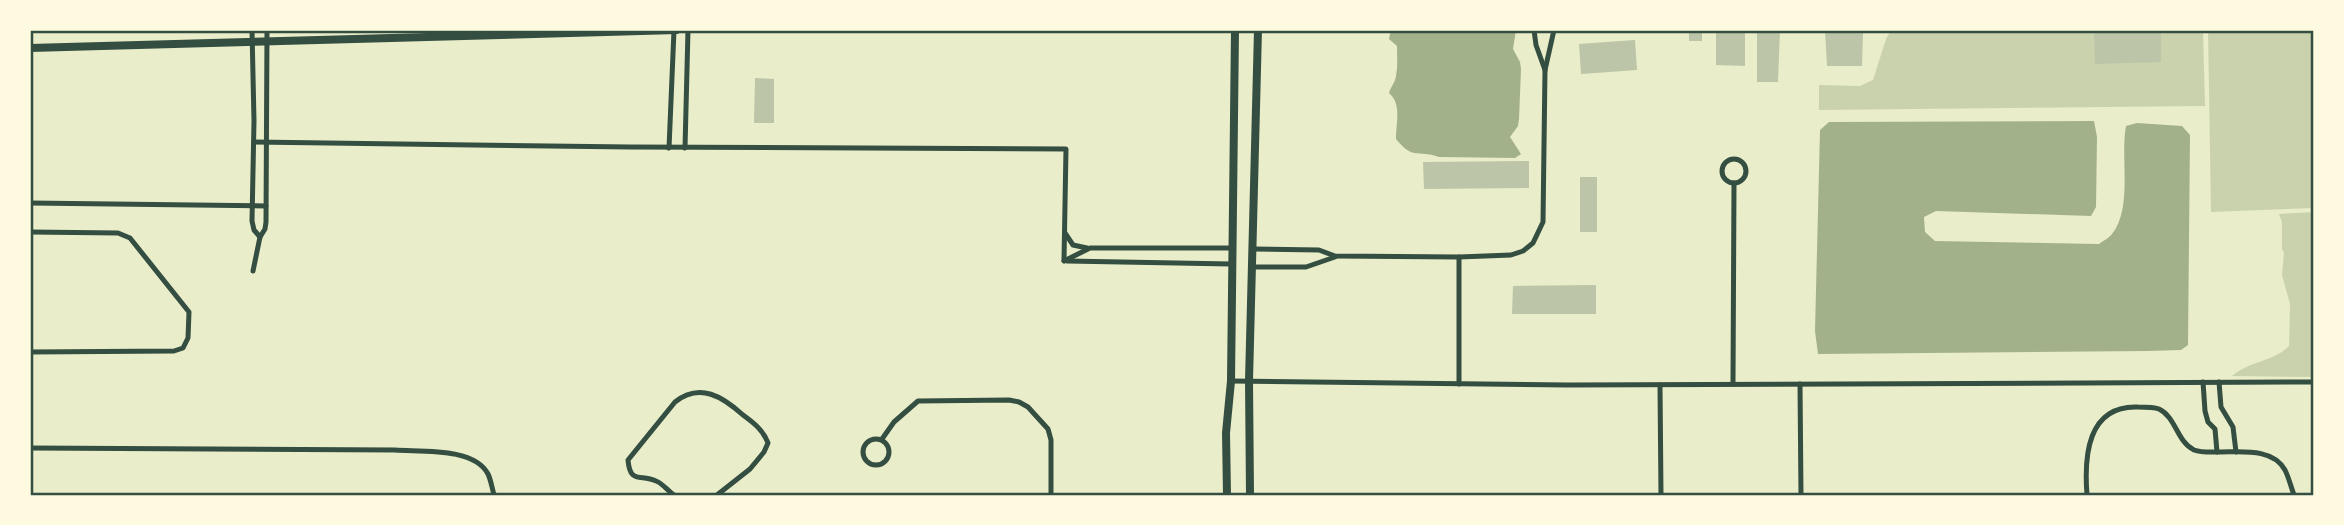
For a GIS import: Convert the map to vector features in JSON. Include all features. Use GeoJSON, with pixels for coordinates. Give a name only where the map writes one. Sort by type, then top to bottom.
{"type":"FeatureCollection","features":[{"type":"Feature","properties":{"kind":"main road"},"geometry":{"type":"LineString","coordinates":[[538,34],[558,30]]}},
{"type":"Feature","properties":{"kind":"main road"},"geometry":{"type":"LineString","coordinates":[[30,48],[675,30]]}},
{"type":"Feature","properties":{"kind":"main road"},"geometry":{"type":"LineString","coordinates":[[1227,495],[1235,30]]}},
{"type":"Feature","properties":{"kind":"main road"},"geometry":{"type":"LineString","coordinates":[[1250,495],[1249,381],[1258,30]]}},
{"type":"Feature","properties":{"kind":"street"},"geometry":{"type":"LineString","coordinates":[[252,30],[252,206],[254,230],[260,237]]}},
{"type":"Feature","properties":{"kind":"street"},"geometry":{"type":"LineString","coordinates":[[253,271],[260,237],[265,229],[267,30]]}},
{"type":"Feature","properties":{"kind":"street"},"geometry":{"type":"LineString","coordinates":[[669,148],[675,30]]}},
{"type":"Feature","properties":{"kind":"street"},"geometry":{"type":"LineString","coordinates":[[685,148],[688,30]]}},
{"type":"Feature","properties":{"kind":"street"},"geometry":{"type":"LineString","coordinates":[[1534,30],[1545,70]]}},
{"type":"Feature","properties":{"kind":"street"},"geometry":{"type":"LineString","coordinates":[[1254,249],[1319,250],[1335,256],[1458,257],[1511,255],[1523,251],[1533,243],[1539,233],[1544,211],[1545,70],[1555,30]]}},
{"type":"Feature","properties":{"kind":"street"},"geometry":{"type":"LineString","coordinates":[[254,142],[669,148],[1066,149],[1064,261]]}},
{"type":"Feature","properties":{"kind":"street"},"geometry":{"type":"LineString","coordinates":[[1731,158],[1742,161],[1746,171],[1743,180],[1734,183],[1726,181],[1722,174],[1723,165],[1731,158]]}},
{"type":"Feature","properties":{"kind":"street"},"geometry":{"type":"LineString","coordinates":[[1733,384],[1734,183]]}},
{"type":"Feature","properties":{"kind":"street"},"geometry":{"type":"LineString","coordinates":[[30,203],[266,206]]}},
{"type":"Feature","properties":{"kind":"street"},"geometry":{"type":"LineString","coordinates":[[30,232],[118,233],[130,238],[189,312],[188,338],[183,348],[174,351],[30,352]]}},
{"type":"Feature","properties":{"kind":"street"},"geometry":{"type":"LineString","coordinates":[[1064,233],[1073,245],[1090,248],[1232,248]]}},
{"type":"Feature","properties":{"kind":"street"},"geometry":{"type":"LineString","coordinates":[[1064,261],[1090,248]]}},
{"type":"Feature","properties":{"kind":"street"},"geometry":{"type":"LineString","coordinates":[[1252,267],[1306,267],[1335,256]]}},
{"type":"Feature","properties":{"kind":"street"},"geometry":{"type":"LineString","coordinates":[[1458,257],[1459,384]]}},
{"type":"Feature","properties":{"kind":"street"},"geometry":{"type":"LineString","coordinates":[[1064,261],[1231,264]]}},
{"type":"Feature","properties":{"kind":"street"},"geometry":{"type":"LineString","coordinates":[[1231,381],[1660,385],[2314,382]]}},
{"type":"Feature","properties":{"kind":"street"},"geometry":{"type":"LineString","coordinates":[[2203,382],[2205,411],[2208,422],[2215,429],[2217,452]]}},
{"type":"Feature","properties":{"kind":"street"},"geometry":{"type":"LineString","coordinates":[[2219,382],[2221,407],[2233,427],[2236,452]]}},
{"type":"Feature","properties":{"kind":"street"},"geometry":{"type":"LineString","coordinates":[[1800,384],[1801,495]]}},
{"type":"Feature","properties":{"kind":"street"},"geometry":{"type":"LineString","coordinates":[[1660,385],[1661,495]]}},
{"type":"Feature","properties":{"kind":"street"},"geometry":{"type":"LineString","coordinates":[[674,495],[656,481],[636,478],[629,470],[628,460],[674,402],[682,396],[693,394],[713,394],[724,398],[764,433],[768,443],[764,453],[750,469],[717,495]]}},
{"type":"Feature","properties":{"kind":"street"},"geometry":{"type":"LineString","coordinates":[[882,439],[894,422],[918,401],[1019,401],[1048,429],[1051,440],[1051,495]]}},
{"type":"Feature","properties":{"kind":"street"},"geometry":{"type":"LineString","coordinates":[[2087,495],[2089,442],[2095,429],[2116,408],[2158,408],[2166,414],[2190,448],[2197,451],[2267,454],[2284,468],[2294,495]]}},
{"type":"Feature","properties":{"kind":"street"},"geometry":{"type":"LineString","coordinates":[[872,439],[882,439],[890,448],[889,458],[880,465],[869,464],[863,455],[864,445],[872,439]]}},
{"type":"Feature","properties":{"kind":"street"},"geometry":{"type":"LineString","coordinates":[[30,448],[396,450],[455,454],[470,458],[488,473],[494,495]]}},
{"type":"Feature","properties":{"kind":"shaded area"},"geometry":{"type":"Polygon","coordinates":[[[1391,30],[1516,30],[1513,49],[1521,69],[1519,119],[1518,126],[1510,137],[1521,154],[1515,158],[1439,157],[1411,152],[1402,146],[1396,139],[1396,103],[1389,93],[1397,65],[1397,46],[1389,39],[1391,30]]]}},
{"type":"Feature","properties":{"kind":"shaded area"},"geometry":{"type":"Polygon","coordinates":[[[1891,30],[2203,30],[2205,106],[1819,110],[1819,85],[1860,86],[1873,80],[1891,30]]]}},
{"type":"Feature","properties":{"kind":"shaded area"},"geometry":{"type":"Polygon","coordinates":[[[2208,30],[2314,30],[2314,208],[2211,212],[2208,30]]]}},
{"type":"Feature","properties":{"kind":"shaded area"},"geometry":{"type":"Polygon","coordinates":[[[2094,121],[2097,137],[2096,207],[2091,216],[1936,211],[1924,217],[1925,232],[1935,241],[2099,244],[2112,234],[2122,211],[2126,126],[2137,123],[2182,126],[2190,135],[2188,345],[2181,350],[2148,351],[1818,354],[1815,331],[1820,130],[1829,122],[2094,121]]]}},
{"type":"Feature","properties":{"kind":"shaded area"},"geometry":{"type":"Polygon","coordinates":[[[2314,212],[2314,377],[2232,376],[2289,346],[2290,304],[2282,275],[2284,252],[2279,214],[2314,212]]]}},
{"type":"Feature","properties":{"kind":"building"},"geometry":{"type":"Polygon","coordinates":[[[1689,30],[1702,30],[1702,41],[1689,41],[1689,30]]]}},
{"type":"Feature","properties":{"kind":"building"},"geometry":{"type":"Polygon","coordinates":[[[1716,30],[1745,30],[1745,66],[1716,65],[1716,30]]]}},
{"type":"Feature","properties":{"kind":"building"},"geometry":{"type":"Polygon","coordinates":[[[1757,30],[1780,30],[1778,82],[1757,82],[1757,30]]]}},
{"type":"Feature","properties":{"kind":"building"},"geometry":{"type":"Polygon","coordinates":[[[1825,30],[1863,32],[1862,66],[1827,66],[1825,30]]]}},
{"type":"Feature","properties":{"kind":"building"},"geometry":{"type":"Polygon","coordinates":[[[2094,30],[2161,30],[2161,62],[2095,64],[2094,30]]]}},
{"type":"Feature","properties":{"kind":"building"},"geometry":{"type":"Polygon","coordinates":[[[1635,40],[1637,70],[1581,74],[1579,44],[1635,40]]]}},
{"type":"Feature","properties":{"kind":"building"},"geometry":{"type":"Polygon","coordinates":[[[755,78],[774,79],[774,123],[754,123],[755,78]]]}},
{"type":"Feature","properties":{"kind":"building"},"geometry":{"type":"Polygon","coordinates":[[[1529,161],[1529,188],[1424,189],[1423,162],[1529,161]]]}},
{"type":"Feature","properties":{"kind":"building"},"geometry":{"type":"Polygon","coordinates":[[[1580,177],[1597,177],[1597,232],[1580,232],[1580,177]]]}},
{"type":"Feature","properties":{"kind":"building"},"geometry":{"type":"Polygon","coordinates":[[[1596,285],[1596,314],[1512,314],[1513,286],[1596,285]]]}}]}
